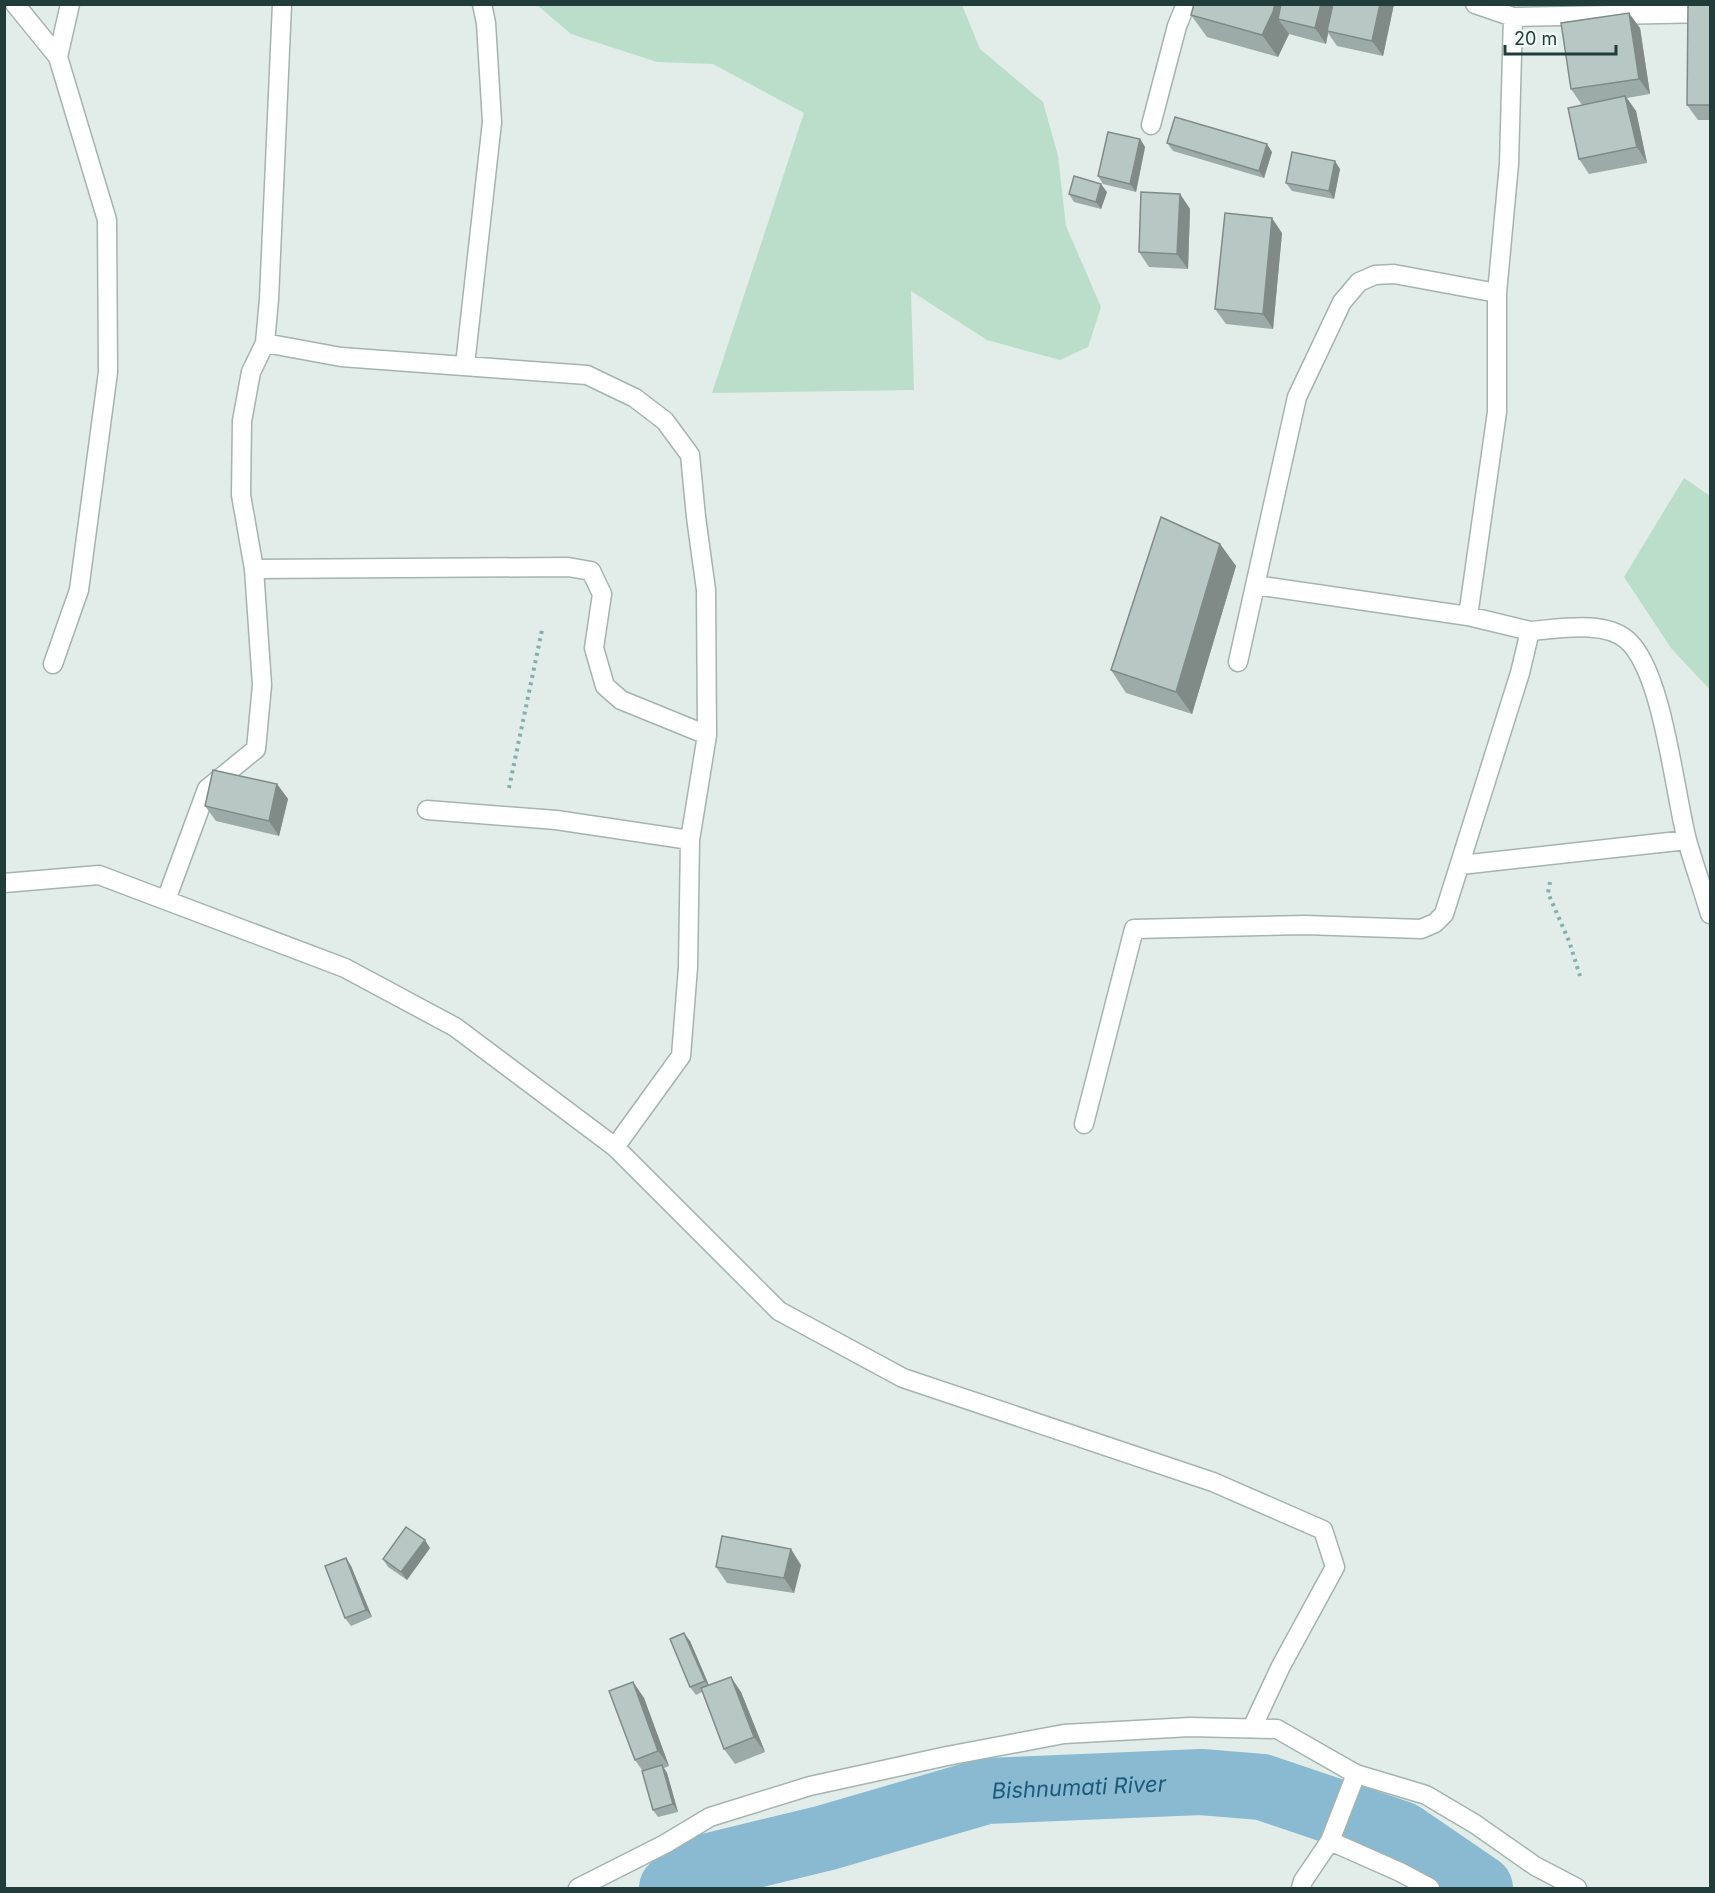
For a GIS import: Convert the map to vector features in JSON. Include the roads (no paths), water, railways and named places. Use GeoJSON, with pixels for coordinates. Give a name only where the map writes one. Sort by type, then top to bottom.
{"type":"FeatureCollection","features":[{"type":"Feature","properties":{"kind":"street"},"geometry":{"type":"LineString","coordinates":[[15,4],[58,57],[107,220],[108,372],[80,590],[53,664]]}},
{"type":"Feature","properties":{"kind":"street"},"geometry":{"type":"LineString","coordinates":[[58,57],[70,4]]}},
{"type":"Feature","properties":{"kind":"street"},"geometry":{"type":"LineString","coordinates":[[166,900],[207,789],[256,749],[262,685],[254,569],[241,495],[242,421],[251,372],[265,343],[282,4]]}},
{"type":"Feature","properties":{"kind":"street"},"geometry":{"type":"LineString","coordinates":[[465,364],[492,122],[486,23],[482,4]]}},
{"type":"Feature","properties":{"kind":"street"},"geometry":{"type":"LineString","coordinates":[[1151,125],[1177,26],[1186,4]]}},
{"type":"Feature","properties":{"kind":"street"},"geometry":{"type":"LineString","coordinates":[[1475,4],[1514,17],[1710,13]]}},
{"type":"Feature","properties":{"kind":"street"},"geometry":{"type":"LineString","coordinates":[[1468,616],[1497,412],[1497,293],[1509,164],[1514,17]]}},
{"type":"Feature","properties":{"kind":"street"},"geometry":{"type":"LineString","coordinates":[[1238,662],[1297,397],[1342,302],[1359,282],[1375,275],[1394,274],[1497,293]]}},
{"type":"Feature","properties":{"kind":"street"},"geometry":{"type":"LineString","coordinates":[[265,343],[341,357],[465,364],[587,375],[635,398],[664,421],[690,454],[706,590],[708,735],[690,840],[688,967],[681,1056],[615,1147]]}},
{"type":"Feature","properties":{"kind":"street"},"geometry":{"type":"LineString","coordinates":[[254,569],[568,567],[591,571],[602,594],[594,648],[605,686],[621,700],[708,735]]}},
{"type":"Feature","properties":{"kind":"street"},"geometry":{"type":"LineString","coordinates":[[1255,585],[1468,616],[1530,631],[1602,627],[1627,639],[1642,658],[1656,696],[1687,840],[1710,914]]}},
{"type":"Feature","properties":{"kind":"street"},"geometry":{"type":"LineString","coordinates":[[1084,1124],[1134,929],[1305,925],[1420,929],[1436,923],[1444,914],[1461,865],[1520,673],[1530,631]]}},
{"type":"Feature","properties":{"kind":"street"},"geometry":{"type":"LineString","coordinates":[[427,810],[556,820],[690,840]]}},
{"type":"Feature","properties":{"kind":"street"},"geometry":{"type":"LineString","coordinates":[[1461,865],[1687,840]]}},
{"type":"Feature","properties":{"kind":"street"},"geometry":{"type":"LineString","coordinates":[[4,883],[99,875],[345,968],[455,1027],[615,1147],[779,1311],[903,1378],[1213,1482],[1323,1530],[1335,1566],[1281,1666],[1252,1728]]}},
{"type":"Feature","properties":{"kind":"street"},"geometry":{"type":"LineString","coordinates":[[578,1888],[665,1844],[710,1817],[810,1786],[947,1756],[1064,1734],[1190,1727],[1277,1729],[1356,1774],[1426,1795],[1474,1824],[1535,1866],[1577,1888]]}},
{"type":"Feature","properties":{"kind":"street"},"geometry":{"type":"LineString","coordinates":[[1301,1888],[1303,1881],[1330,1841],[1356,1774]]}},
{"type":"Feature","properties":{"kind":"street"},"geometry":{"type":"LineString","coordinates":[[1330,1841],[1430,1888]]}},
{"type":"Feature","properties":{"kind":"waterway","name":"Bishnumati River"},"geometry":{"type":"LineString","coordinates":[[672,1888],[693,1870],[825,1838],[986,1791],[1201,1782],[1262,1787],[1401,1834],[1480,1888]]}}]}
